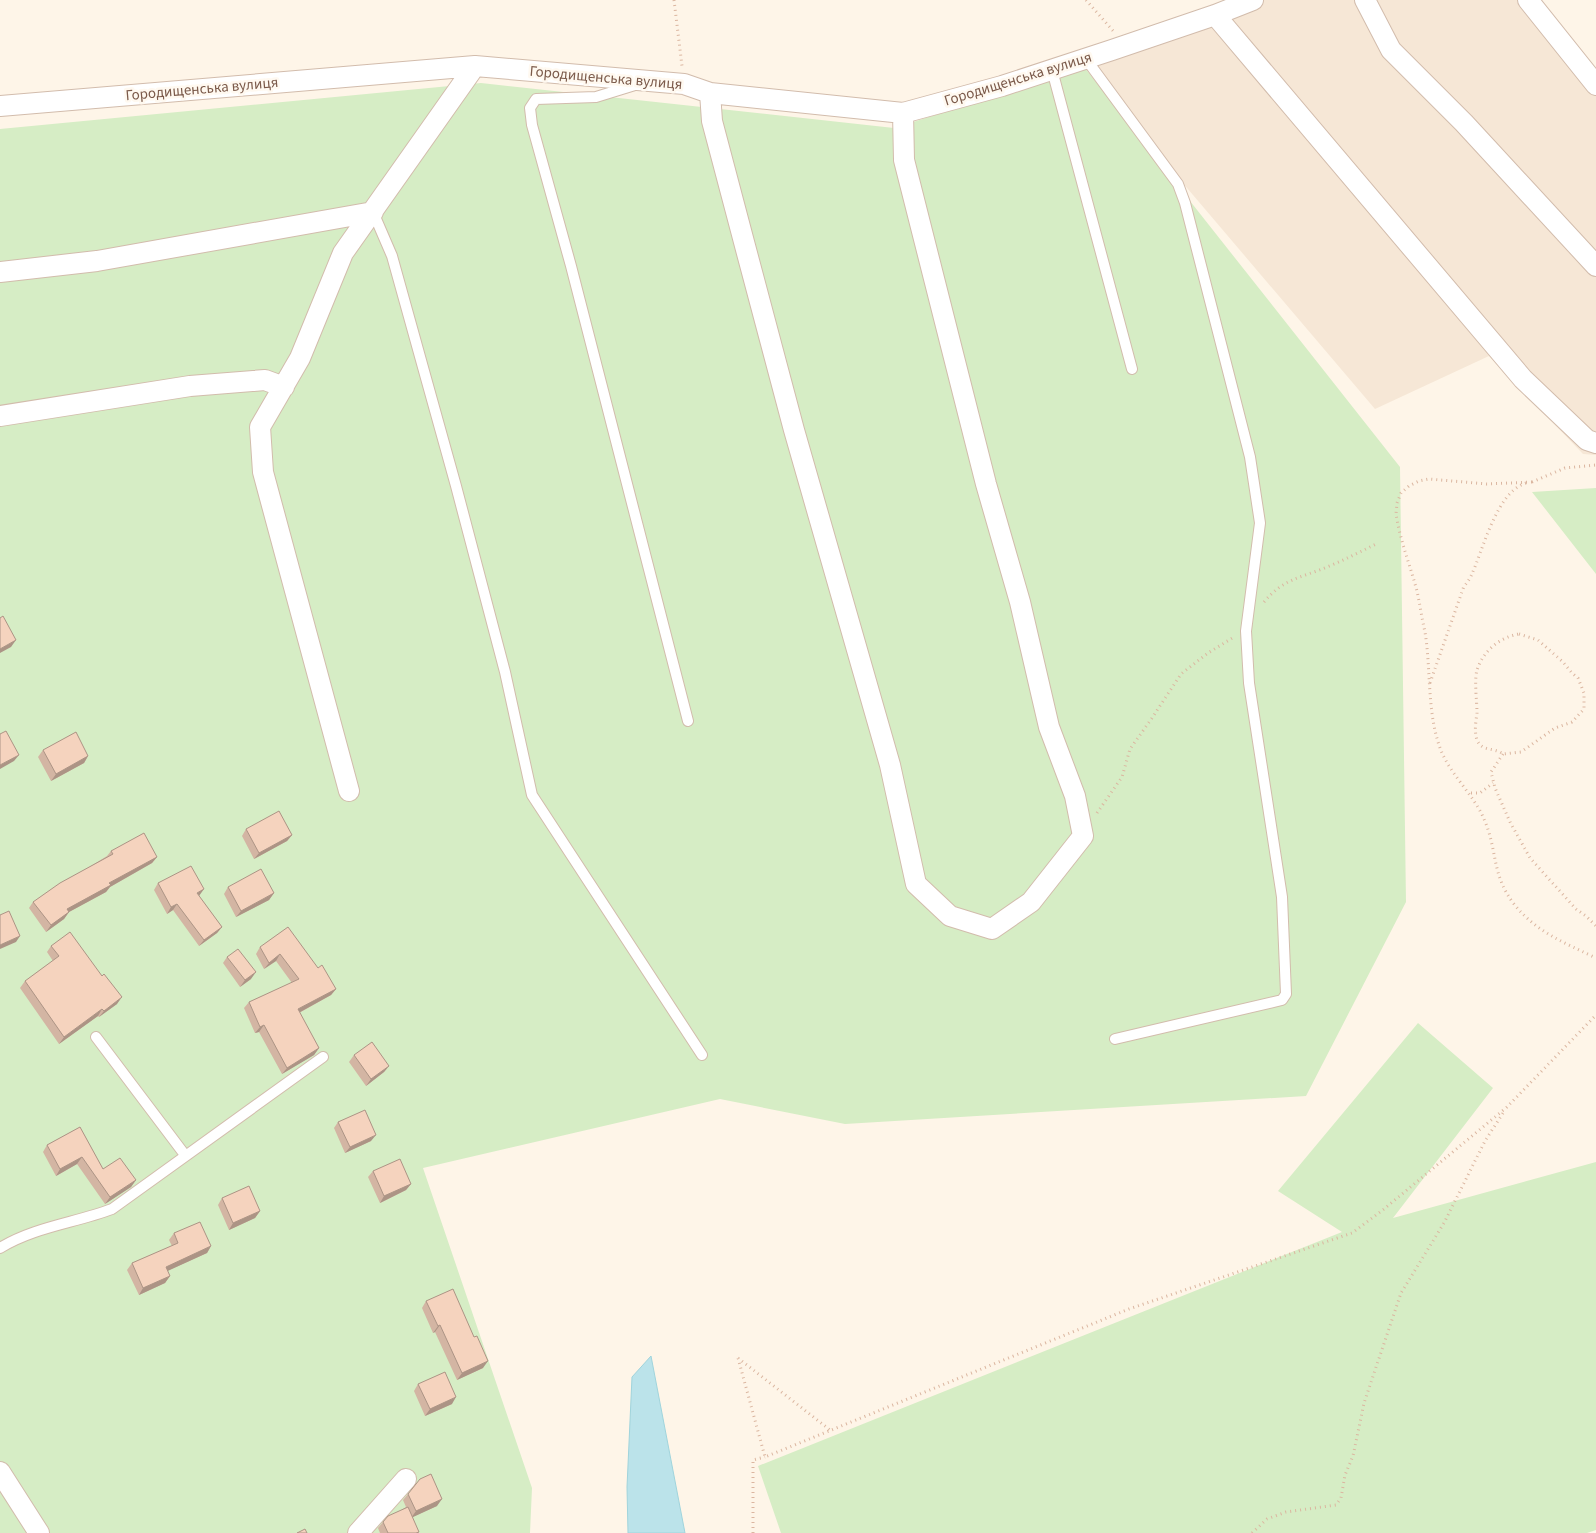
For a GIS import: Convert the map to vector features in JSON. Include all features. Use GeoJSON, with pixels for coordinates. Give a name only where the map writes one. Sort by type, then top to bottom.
{"type":"FeatureCollection","features":[{"type":"Feature","properties":{"kind":"street","name":"Городищенська вулиця"},"geometry":{"type":"LineString","coordinates":[[0,106],[475,66],[684,84],[710,93],[903,113],[947,102],[1052,70],[1215,15],[1253,0]]}},
{"type":"Feature","properties":{"kind":"street"},"geometry":{"type":"LineString","coordinates":[[1365,0],[1391,50],[1464,123],[1596,266]]}},
{"type":"Feature","properties":{"kind":"street"},"geometry":{"type":"LineString","coordinates":[[1528,0],[1596,85]]}},
{"type":"Feature","properties":{"kind":"street"},"geometry":{"type":"LineString","coordinates":[[1215,15],[1523,379],[1587,440],[1596,443]]}},
{"type":"Feature","properties":{"kind":"street"},"geometry":{"type":"LineString","coordinates":[[349,791],[262,472],[260,427],[300,358],[344,253],[475,66]]}},
{"type":"Feature","properties":{"kind":"street"},"geometry":{"type":"LineString","coordinates":[[710,93],[712,121],[794,430],[890,765],[916,884],[950,916],[992,929],[1031,902],[1083,836],[1075,796],[1049,727],[1020,602],[986,484],[904,160],[903,113]]}},
{"type":"Feature","properties":{"kind":"street"},"geometry":{"type":"LineString","coordinates":[[0,272],[97,261],[373,212]]}},
{"type":"Feature","properties":{"kind":"street"},"geometry":{"type":"LineString","coordinates":[[0,416],[190,386],[265,380],[284,387]]}},
{"type":"Feature","properties":{"kind":"street"},"geometry":{"type":"LineString","coordinates":[[0,1472],[39,1533]]}},
{"type":"Feature","properties":{"kind":"street"},"geometry":{"type":"LineString","coordinates":[[358,1533],[406,1479]]}},
{"type":"Feature","properties":{"kind":"lane"},"geometry":{"type":"LineString","coordinates":[[1086,58],[1178,184],[1186,204],[1250,457],[1260,523],[1246,631],[1249,683],[1282,897],[1286,994],[1282,1000],[1115,1039]]}},
{"type":"Feature","properties":{"kind":"lane"},"geometry":{"type":"LineString","coordinates":[[1052,70],[1132,369]]}},
{"type":"Feature","properties":{"kind":"lane"},"geometry":{"type":"LineString","coordinates":[[650,81],[596,97],[536,99],[530,108],[532,125],[571,266],[688,721]]}},
{"type":"Feature","properties":{"kind":"lane"},"geometry":{"type":"LineString","coordinates":[[373,212],[392,256],[451,467],[505,672],[532,795],[702,1055]]}},
{"type":"Feature","properties":{"kind":"lane"},"geometry":{"type":"LineString","coordinates":[[96,1037],[185,1155]]}},
{"type":"Feature","properties":{"kind":"lane"},"geometry":{"type":"LineString","coordinates":[[0,1248],[15,1239],[112,1209],[322,1057]]}},
{"type":"Feature","properties":{"kind":"path"},"geometry":{"type":"LineString","coordinates":[[674,0],[684,84]]}},
{"type":"Feature","properties":{"kind":"path"},"geometry":{"type":"LineString","coordinates":[[1086,0],[1126,45]]}},
{"type":"Feature","properties":{"kind":"path"},"geometry":{"type":"LineString","coordinates":[[1429,686],[1464,586],[1471,576],[1494,518],[1516,487],[1565,468],[1596,464]]}},
{"type":"Feature","properties":{"kind":"path"},"geometry":{"type":"LineString","coordinates":[[1532,482],[1488,484],[1424,480],[1409,486],[1398,498],[1396,514],[1417,593],[1425,635],[1429,686],[1438,744],[1449,765],[1476,802],[1492,838],[1493,858],[1498,876],[1513,903],[1543,932],[1596,958]]}},
{"type":"Feature","properties":{"kind":"path"},"geometry":{"type":"LineString","coordinates":[[1082,831],[1122,778],[1130,749],[1181,674],[1208,653],[1253,626],[1259,608],[1272,593],[1291,580],[1341,562],[1376,544]]}},
{"type":"Feature","properties":{"kind":"path"},"geometry":{"type":"LineString","coordinates":[[1503,754],[1500,751],[1484,748],[1477,741],[1475,730],[1476,671],[1485,655],[1500,640],[1509,635],[1519,634],[1538,640],[1578,678],[1584,694],[1584,709],[1572,722],[1555,728],[1520,752],[1503,754],[1491,772],[1510,822],[1530,858],[1576,909],[1596,926]]}},
{"type":"Feature","properties":{"kind":"path"},"geometry":{"type":"LineString","coordinates":[[1470,793],[1480,793],[1494,782]]}},
{"type":"Feature","properties":{"kind":"path"},"geometry":{"type":"LineString","coordinates":[[753,1533],[753,1460],[765,1457],[1129,1309],[1352,1233],[1384,1209],[1507,1107],[1596,1015]]}},
{"type":"Feature","properties":{"kind":"path"},"geometry":{"type":"LineString","coordinates":[[1252,1533],[1267,1519],[1286,1512],[1336,1505],[1341,1498],[1345,1475],[1353,1456],[1364,1403],[1401,1293],[1444,1223],[1485,1141],[1507,1107]]}},
{"type":"Feature","properties":{"kind":"path"},"geometry":{"type":"LineString","coordinates":[[765,1457],[738,1358],[830,1430]]}},
{"type":"Feature","properties":{"kind":"shaded area"},"geometry":{"type":"Polygon","coordinates":[[[1264,0],[1540,0],[1596,69],[1596,455],[1583,454],[1489,356],[1375,409],[1085,68],[1264,0]]]}},
{"type":"Feature","properties":{"kind":"green space"},"geometry":{"type":"Polygon","coordinates":[[[1085,68],[1400,467],[1406,902],[1306,1096],[845,1124],[720,1099],[423,1168],[532,1488],[530,1533],[0,1533],[0,129],[481,83],[894,128],[1085,68]]]}},
{"type":"Feature","properties":{"kind":"green space"},"geometry":{"type":"Polygon","coordinates":[[[1596,488],[1596,574],[1532,492],[1596,488]]]}},
{"type":"Feature","properties":{"kind":"green space"},"geometry":{"type":"Polygon","coordinates":[[[1418,1023],[1493,1088],[1393,1218],[1596,1162],[1596,1530],[1587,1533],[781,1533],[758,1466],[1342,1232],[1278,1191],[1418,1023]]]}},
{"type":"Feature","properties":{"kind":"water"},"geometry":{"type":"Polygon","coordinates":[[[651,1356],[685,1533],[628,1533],[627,1487],[632,1377],[651,1356]]]}},
{"type":"Feature","properties":{"kind":"building"},"geometry":{"type":"Polygon","coordinates":[[[3,616],[16,640],[0,649],[0,618],[3,616]]]}},
{"type":"Feature","properties":{"kind":"building"},"geometry":{"type":"Polygon","coordinates":[[[6,731],[19,755],[0,765],[0,734],[6,731]]]}},
{"type":"Feature","properties":{"kind":"building"},"geometry":{"type":"Polygon","coordinates":[[[76,732],[88,756],[56,774],[43,750],[76,732]]]}},
{"type":"Feature","properties":{"kind":"building"},"geometry":{"type":"Polygon","coordinates":[[[279,811],[292,835],[259,853],[246,829],[279,811]]]}},
{"type":"Feature","properties":{"kind":"building"},"geometry":{"type":"Polygon","coordinates":[[[144,833],[157,857],[109,883],[111,885],[67,909],[69,912],[51,925],[33,902],[60,883],[113,854],[111,851],[144,833]]]}},
{"type":"Feature","properties":{"kind":"building"},"geometry":{"type":"Polygon","coordinates":[[[191,866],[204,889],[197,893],[222,927],[204,940],[177,904],[171,907],[158,883],[191,866]]]}},
{"type":"Feature","properties":{"kind":"building"},"geometry":{"type":"Polygon","coordinates":[[[261,869],[274,893],[241,911],[228,887],[261,869]]]}},
{"type":"Feature","properties":{"kind":"building"},"geometry":{"type":"Polygon","coordinates":[[[9,911],[20,936],[0,945],[0,915],[9,911]]]}},
{"type":"Feature","properties":{"kind":"building"},"geometry":{"type":"Polygon","coordinates":[[[288,927],[318,968],[322,965],[336,989],[298,1009],[319,1048],[287,1068],[264,1025],[260,1027],[249,1002],[299,979],[280,954],[269,963],[260,947],[288,927]]]}},
{"type":"Feature","properties":{"kind":"building"},"geometry":{"type":"Polygon","coordinates":[[[70,932],[102,976],[104,974],[122,997],[64,1037],[25,981],[59,956],[51,946],[70,932]]]}},
{"type":"Feature","properties":{"kind":"building"},"geometry":{"type":"Polygon","coordinates":[[[238,949],[256,972],[245,980],[227,957],[238,949]]]}},
{"type":"Feature","properties":{"kind":"building"},"geometry":{"type":"Polygon","coordinates":[[[372,1042],[389,1066],[371,1079],[354,1055],[372,1042]]]}},
{"type":"Feature","properties":{"kind":"building"},"geometry":{"type":"Polygon","coordinates":[[[365,1110],[376,1135],[350,1147],[338,1122],[365,1110]]]}},
{"type":"Feature","properties":{"kind":"building"},"geometry":{"type":"Polygon","coordinates":[[[80,1127],[103,1169],[120,1158],[136,1180],[110,1197],[82,1157],[60,1169],[47,1145],[80,1127]]]}},
{"type":"Feature","properties":{"kind":"building"},"geometry":{"type":"Polygon","coordinates":[[[400,1159],[411,1184],[384,1196],[373,1171],[400,1159]]]}},
{"type":"Feature","properties":{"kind":"building"},"geometry":{"type":"Polygon","coordinates":[[[249,1186],[260,1211],[233,1223],[222,1198],[249,1186]]]}},
{"type":"Feature","properties":{"kind":"building"},"geometry":{"type":"Polygon","coordinates":[[[200,1222],[211,1246],[166,1267],[170,1276],[143,1288],[132,1263],[178,1243],[174,1233],[200,1222]]]}},
{"type":"Feature","properties":{"kind":"building"},"geometry":{"type":"Polygon","coordinates":[[[453,1289],[474,1337],[477,1336],[488,1361],[462,1373],[440,1325],[438,1326],[426,1301],[453,1289]]]}},
{"type":"Feature","properties":{"kind":"building"},"geometry":{"type":"Polygon","coordinates":[[[445,1372],[456,1397],[430,1409],[418,1384],[445,1372]]]}},
{"type":"Feature","properties":{"kind":"building"},"geometry":{"type":"Polygon","coordinates":[[[431,1474],[442,1499],[416,1511],[408,1494],[420,1479],[431,1474]]]}},
{"type":"Feature","properties":{"kind":"building"},"geometry":{"type":"Polygon","coordinates":[[[408,1507],[419,1532],[388,1533],[383,1522],[388,1516],[408,1507]]]}},
{"type":"Feature","properties":{"kind":"building"},"geometry":{"type":"Polygon","coordinates":[[[305,1529],[307,1533],[297,1533],[305,1529]]]}}]}
